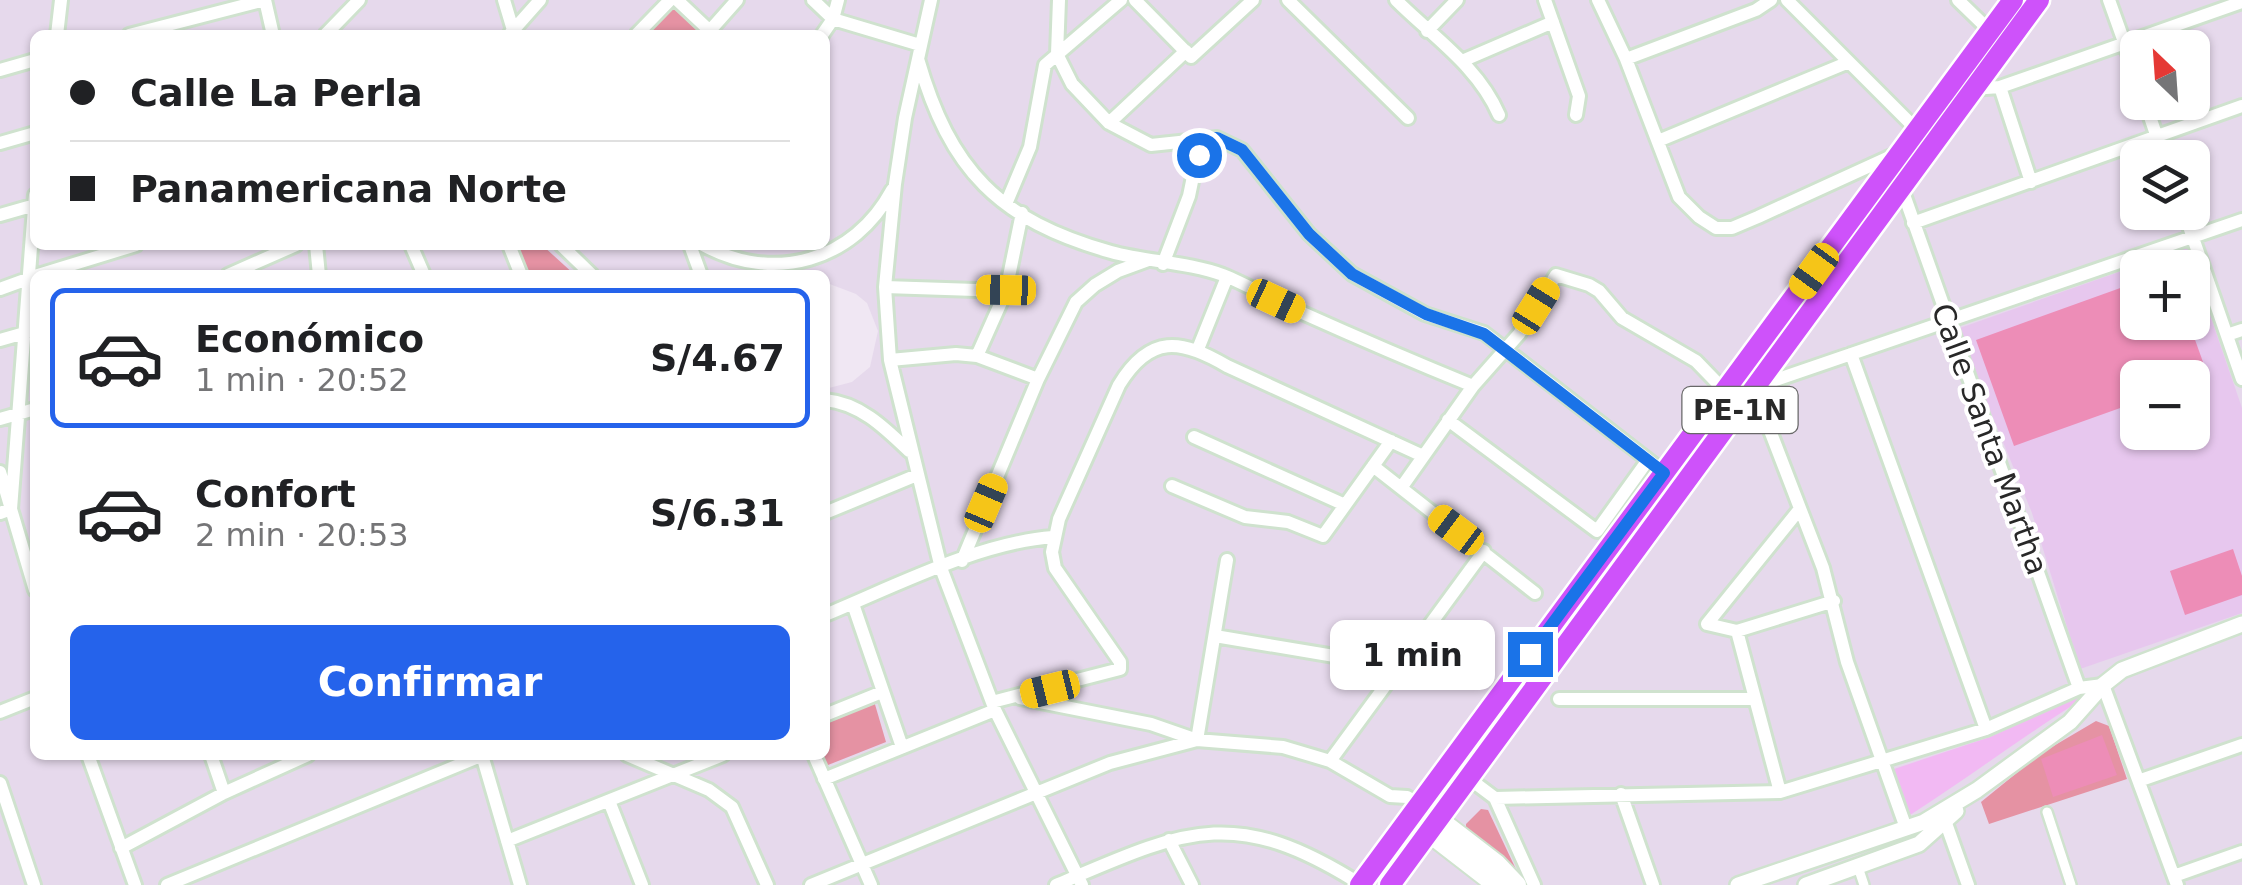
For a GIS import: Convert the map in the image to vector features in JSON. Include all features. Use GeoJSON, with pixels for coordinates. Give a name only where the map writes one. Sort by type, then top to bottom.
{"type":"FeatureCollection","features":[{"type":"Feature","properties":{"kind":"highway","name":"PE-1N"},"geometry":{"type":"LineString","coordinates":[[1360,885],[1656,467],[1725,390],[2012,0]]}},
{"type":"Feature","properties":{"kind":"highway","name":"PE-1N"},"geometry":{"type":"LineString","coordinates":[[1390,885],[2039,0]]}},
{"type":"Feature","properties":{"kind":"main road"},"geometry":{"type":"LineString","coordinates":[[1414,811],[1497,864],[1517,885]]}},
{"type":"Feature","properties":{"kind":"main road"},"geometry":{"type":"LineString","coordinates":[[1433,825],[1496,885]]}},
{"type":"Feature","properties":{"kind":"street"},"geometry":{"type":"LineString","coordinates":[[57,30],[62,0]]}},
{"type":"Feature","properties":{"kind":"street"},"geometry":{"type":"LineString","coordinates":[[148,30],[265,0],[272,30]]}},
{"type":"Feature","properties":{"kind":"street"},"geometry":{"type":"LineString","coordinates":[[330,30],[359,0]]}},
{"type":"Feature","properties":{"kind":"street"},"geometry":{"type":"LineString","coordinates":[[504,0],[511,30]]}},
{"type":"Feature","properties":{"kind":"street"},"geometry":{"type":"LineString","coordinates":[[513,30],[540,0]]}},
{"type":"Feature","properties":{"kind":"street"},"geometry":{"type":"LineString","coordinates":[[641,30],[674,0],[705,30]]}},
{"type":"Feature","properties":{"kind":"street"},"geometry":{"type":"LineString","coordinates":[[711,30],[738,0]]}},
{"type":"Feature","properties":{"kind":"street"},"geometry":{"type":"LineString","coordinates":[[813,0],[833,19],[919,51]]}},
{"type":"Feature","properties":{"kind":"street"},"geometry":{"type":"LineString","coordinates":[[825,30],[838,0]]}},
{"type":"Feature","properties":{"kind":"street"},"geometry":{"type":"LineString","coordinates":[[931,0],[895,184],[885,287],[890,360],[941,568],[994,706],[1080,880]]}},
{"type":"Feature","properties":{"kind":"street"},"geometry":{"type":"LineString","coordinates":[[1060,0],[1056,54],[1072,84],[1109,123],[1151,145],[1217,138],[1242,150],[1309,234],[1352,274],[1426,314],[1468,325],[1656,467],[1597,531],[1448,420]]}},
{"type":"Feature","properties":{"kind":"street"},"geometry":{"type":"LineString","coordinates":[[1006,204],[1030,147],[1046,65],[1121,0]]}},
{"type":"Feature","properties":{"kind":"street"},"geometry":{"type":"LineString","coordinates":[[1135,0],[1189,54]]}},
{"type":"Feature","properties":{"kind":"street"},"geometry":{"type":"LineString","coordinates":[[1109,123],[1253,0]]}},
{"type":"Feature","properties":{"kind":"street"},"geometry":{"type":"LineString","coordinates":[[1288,0],[1408,118]]}},
{"type":"Feature","properties":{"kind":"street"},"geometry":{"type":"LineString","coordinates":[[1396,0],[1462,61],[1491,96],[1498,114]]}},
{"type":"Feature","properties":{"kind":"street"},"geometry":{"type":"LineString","coordinates":[[1427,31],[1457,0]]}},
{"type":"Feature","properties":{"kind":"street"},"geometry":{"type":"LineString","coordinates":[[1545,0],[1579,96],[1576,114]]}},
{"type":"Feature","properties":{"kind":"street"},"geometry":{"type":"LineString","coordinates":[[1598,0],[1626,59],[1679,196],[1716,228],[1732,228],[1902,151]]}},
{"type":"Feature","properties":{"kind":"street"},"geometry":{"type":"LineString","coordinates":[[1626,59],[1756,10],[1771,0]]}},
{"type":"Feature","properties":{"kind":"street"},"geometry":{"type":"LineString","coordinates":[[1786,0],[1917,130]]}},
{"type":"Feature","properties":{"kind":"street"},"geometry":{"type":"LineString","coordinates":[[1958,0],[1990,31]]}},
{"type":"Feature","properties":{"kind":"street"},"geometry":{"type":"LineString","coordinates":[[2109,0],[2120,32]]}},
{"type":"Feature","properties":{"kind":"street"},"geometry":{"type":"LineString","coordinates":[[2163,30],[2242,2]]}},
{"type":"Feature","properties":{"kind":"street"},"geometry":{"type":"LineString","coordinates":[[1462,61],[1554,22]]}},
{"type":"Feature","properties":{"kind":"street"},"geometry":{"type":"LineString","coordinates":[[1972,90],[2000,87],[2120,45]]}},
{"type":"Feature","properties":{"kind":"street"},"geometry":{"type":"LineString","coordinates":[[919,51],[940,124],[956,154],[978,182],[1006,204],[1058,233],[1110,252],[1226,276],[1473,386]]}},
{"type":"Feature","properties":{"kind":"street"},"geometry":{"type":"LineString","coordinates":[[0,70],[30,61]]}},
{"type":"Feature","properties":{"kind":"street"},"geometry":{"type":"LineString","coordinates":[[1658,141],[1849,62]]}},
{"type":"Feature","properties":{"kind":"street"},"geometry":{"type":"LineString","coordinates":[[2000,87],[2031,182]]}},
{"type":"Feature","properties":{"kind":"street"},"geometry":{"type":"LineString","coordinates":[[1913,223],[2242,106]]}},
{"type":"Feature","properties":{"kind":"street"},"geometry":{"type":"LineString","coordinates":[[2151,120],[2157,138]]}},
{"type":"Feature","properties":{"kind":"street"},"geometry":{"type":"LineString","coordinates":[[0,143],[30,134]]}},
{"type":"Feature","properties":{"kind":"street"},"geometry":{"type":"LineString","coordinates":[[1163,264],[1189,196],[1201,138]]}},
{"type":"Feature","properties":{"kind":"street"},"geometry":{"type":"LineString","coordinates":[[713,250],[752,264],[777,265],[814,258],[848,242],[867,226],[895,184]]}},
{"type":"Feature","properties":{"kind":"street","name":"Calle Santa Martha"},"geometry":{"type":"LineString","coordinates":[[1902,189],[2079,688]]}},
{"type":"Feature","properties":{"kind":"street"},"geometry":{"type":"LineString","coordinates":[[0,215],[30,206]]}},
{"type":"Feature","properties":{"kind":"street"},"geometry":{"type":"LineString","coordinates":[[978,356],[1006,290],[1022,213]]}},
{"type":"Feature","properties":{"kind":"street"},"geometry":{"type":"LineString","coordinates":[[1906,828],[1847,662],[1834,601],[1766,420],[1758,386],[2242,220]]}},
{"type":"Feature","properties":{"kind":"street"},"geometry":{"type":"LineString","coordinates":[[2190,230],[2242,378]]}},
{"type":"Feature","properties":{"kind":"street"},"geometry":{"type":"LineString","coordinates":[[54,270],[120,250]]}},
{"type":"Feature","properties":{"kind":"street"},"geometry":{"type":"LineString","coordinates":[[239,270],[285,250]]}},
{"type":"Feature","properties":{"kind":"street"},"geometry":{"type":"LineString","coordinates":[[566,250],[587,270]]}},
{"type":"Feature","properties":{"kind":"street"},"geometry":{"type":"LineString","coordinates":[[962,560],[1038,379],[1076,302],[1118,271],[1148,260]]}},
{"type":"Feature","properties":{"kind":"street"},"geometry":{"type":"LineString","coordinates":[[1401,488],[1473,386],[1506,350],[1556,275],[1599,291],[1622,318],[1696,361],[1725,390]]}},
{"type":"Feature","properties":{"kind":"street"},"geometry":{"type":"LineString","coordinates":[[1198,349],[1226,276]]}},
{"type":"Feature","properties":{"kind":"street"},"geometry":{"type":"LineString","coordinates":[[0,289],[30,278]]}},
{"type":"Feature","properties":{"kind":"street"},"geometry":{"type":"LineString","coordinates":[[885,287],[1006,290]]}},
{"type":"Feature","properties":{"kind":"street"},"geometry":{"type":"LineString","coordinates":[[2227,335],[2242,330]]}},
{"type":"Feature","properties":{"kind":"street"},"geometry":{"type":"LineString","coordinates":[[0,340],[30,332],[6,511]]}},
{"type":"Feature","properties":{"kind":"street"},"geometry":{"type":"LineString","coordinates":[[824,780],[994,706],[1120,668],[1120,662],[1056,568],[1053,537],[1120,384],[1130,367],[1158,348],[1171,345],[1198,349],[1424,456]]}},
{"type":"Feature","properties":{"kind":"street"},"geometry":{"type":"LineString","coordinates":[[1851,354],[1986,730]]}},
{"type":"Feature","properties":{"kind":"street"},"geometry":{"type":"LineString","coordinates":[[890,360],[978,356],[1038,379]]}},
{"type":"Feature","properties":{"kind":"street"},"geometry":{"type":"LineString","coordinates":[[830,400],[863,412],[911,452]]}},
{"type":"Feature","properties":{"kind":"street"},"geometry":{"type":"LineString","coordinates":[[0,420],[30,410]]}},
{"type":"Feature","properties":{"kind":"street"},"geometry":{"type":"LineString","coordinates":[[1194,437],[1345,505]]}},
{"type":"Feature","properties":{"kind":"street"},"geometry":{"type":"LineString","coordinates":[[1172,486],[1245,517],[1288,522],[1323,536],[1392,441]]}},
{"type":"Feature","properties":{"kind":"street"},"geometry":{"type":"LineString","coordinates":[[1373,466],[1534,592]]}},
{"type":"Feature","properties":{"kind":"street"},"geometry":{"type":"LineString","coordinates":[[0,472],[6,511],[29,550]]}},
{"type":"Feature","properties":{"kind":"street"},"geometry":{"type":"LineString","coordinates":[[830,512],[917,476]]}},
{"type":"Feature","properties":{"kind":"street"},"geometry":{"type":"LineString","coordinates":[[1799,510],[1708,624],[1737,631],[1834,601]]}},
{"type":"Feature","properties":{"kind":"street"},"geometry":{"type":"LineString","coordinates":[[830,613],[962,560],[1024,540],[1053,537]]}},
{"type":"Feature","properties":{"kind":"street"},"geometry":{"type":"LineString","coordinates":[[1330,761],[1484,552]]}},
{"type":"Feature","properties":{"kind":"street"},"geometry":{"type":"LineString","coordinates":[[1197,740],[1227,560]]}},
{"type":"Feature","properties":{"kind":"street"},"geometry":{"type":"LineString","coordinates":[[853,604],[902,747]]}},
{"type":"Feature","properties":{"kind":"street"},"geometry":{"type":"LineString","coordinates":[[1806,885],[1918,844],[1976,790],[2070,722],[2103,685],[2142,660],[2242,624]]}},
{"type":"Feature","properties":{"kind":"street"},"geometry":{"type":"LineString","coordinates":[[1737,631],[1780,792]]}},
{"type":"Feature","properties":{"kind":"street"},"geometry":{"type":"LineString","coordinates":[[1215,636],[1376,663],[1397,670]]}},
{"type":"Feature","properties":{"kind":"street"},"geometry":{"type":"LineString","coordinates":[[1495,798],[1780,792],[1986,730],[2079,688],[2103,685]]}},
{"type":"Feature","properties":{"kind":"street"},"geometry":{"type":"LineString","coordinates":[[2103,685],[2176,880],[2242,852]]}},
{"type":"Feature","properties":{"kind":"street"},"geometry":{"type":"LineString","coordinates":[[830,712],[882,692]]}},
{"type":"Feature","properties":{"kind":"street"},"geometry":{"type":"LineString","coordinates":[[1018,697],[1152,724],[1197,740],[1283,747],[1330,761],[1390,796],[1406,797],[1414,811]]}},
{"type":"Feature","properties":{"kind":"street"},"geometry":{"type":"LineString","coordinates":[[1559,698],[1754,698]]}},
{"type":"Feature","properties":{"kind":"street"},"geometry":{"type":"LineString","coordinates":[[0,712],[30,700]]}},
{"type":"Feature","properties":{"kind":"street"},"geometry":{"type":"LineString","coordinates":[[811,885],[1110,763],[1197,740]]}},
{"type":"Feature","properties":{"kind":"street"},"geometry":{"type":"LineString","coordinates":[[2141,780],[2242,745]]}},
{"type":"Feature","properties":{"kind":"street"},"geometry":{"type":"LineString","coordinates":[[90,760],[135,885]]}},
{"type":"Feature","properties":{"kind":"street"},"geometry":{"type":"LineString","coordinates":[[213,760],[224,794]]}},
{"type":"Feature","properties":{"kind":"street"},"geometry":{"type":"LineString","coordinates":[[122,848],[297,760]]}},
{"type":"Feature","properties":{"kind":"street"},"geometry":{"type":"LineString","coordinates":[[167,885],[471,760]]}},
{"type":"Feature","properties":{"kind":"street"},"geometry":{"type":"LineString","coordinates":[[484,760],[520,885]]}},
{"type":"Feature","properties":{"kind":"street"},"geometry":{"type":"LineString","coordinates":[[640,760],[709,790],[732,807],[767,885]]}},
{"type":"Feature","properties":{"kind":"street"},"geometry":{"type":"LineString","coordinates":[[507,841],[711,760]]}},
{"type":"Feature","properties":{"kind":"street"},"geometry":{"type":"LineString","coordinates":[[816,760],[872,885]]}},
{"type":"Feature","properties":{"kind":"street"},"geometry":{"type":"LineString","coordinates":[[1467,776],[1495,798],[1534,885]]}},
{"type":"Feature","properties":{"kind":"street"},"geometry":{"type":"LineString","coordinates":[[0,782],[34,885]]}},
{"type":"Feature","properties":{"kind":"street"},"geometry":{"type":"LineString","coordinates":[[1621,794],[1652,885]]}},
{"type":"Feature","properties":{"kind":"street"},"geometry":{"type":"LineString","coordinates":[[609,800],[642,885]]}},
{"type":"Feature","properties":{"kind":"street"},"geometry":{"type":"LineString","coordinates":[[2047,812],[2071,885]]}},
{"type":"Feature","properties":{"kind":"street"},"geometry":{"type":"LineString","coordinates":[[1738,885],[1944,817]]}},
{"type":"Feature","properties":{"kind":"street"},"geometry":{"type":"LineString","coordinates":[[1944,817],[1968,885]]}},
{"type":"Feature","properties":{"kind":"street"},"geometry":{"type":"LineString","coordinates":[[1056,885],[1080,880],[1170,840],[1205,832],[1261,838],[1323,860],[1360,885]]}},
{"type":"Feature","properties":{"kind":"street"},"geometry":{"type":"LineString","coordinates":[[1170,840],[1192,885]]}},
{"type":"Feature","properties":{"kind":"street"},"geometry":{"type":"LineString","coordinates":[[1858,867],[1864,885]]}},
{"type":"Feature","properties":{"kind":"shaded area"},"geometry":{"type":"Polygon","coordinates":[[[671,6],[697,30],[649,30],[671,6]]]}},
{"type":"Feature","properties":{"kind":"shaded area"},"geometry":{"type":"Polygon","coordinates":[[[516,250],[548,250],[570,270],[524,270],[516,250]]]}},
{"type":"Feature","properties":{"kind":"shaded area"},"geometry":{"type":"Polygon","coordinates":[[[2120,272],[2120,340],[2210,340],[2210,315],[2242,408],[2242,613],[2080,669],[2032,513],[1957,329],[2120,272]]]}},
{"type":"Feature","properties":{"kind":"shaded area"},"geometry":{"type":"Polygon","coordinates":[[[830,284],[856,294],[867,303],[878,331],[870,367],[852,382],[830,388],[830,284]]]}},
{"type":"Feature","properties":{"kind":"shaded area"},"geometry":{"type":"Polygon","coordinates":[[[2120,288],[2120,340],[2195,340],[2202,360],[2120,360],[2120,408],[2014,446],[1976,340],[2120,288]]]}},
{"type":"Feature","properties":{"kind":"shaded area"},"geometry":{"type":"Polygon","coordinates":[[[2233,549],[2242,576],[2242,595],[2185,615],[2170,571],[2233,549]]]}},
{"type":"Feature","properties":{"kind":"shaded area"},"geometry":{"type":"Polygon","coordinates":[[[874,701],[886,742],[823,767],[819,760],[830,760],[830,716],[874,701]]]}},
{"type":"Feature","properties":{"kind":"shaded area"},"geometry":{"type":"Polygon","coordinates":[[[2096,721],[2109,726],[2127,779],[1989,824],[1981,802],[2040,754],[2096,721]]]}},
{"type":"Feature","properties":{"kind":"shaded area"},"geometry":{"type":"Polygon","coordinates":[[[2102,735],[2117,775],[2053,797],[2041,759],[2102,735]]]}},
{"type":"Feature","properties":{"kind":"shaded area"},"geometry":{"type":"Polygon","coordinates":[[[1481,809],[1488,810],[1522,882],[1466,831],[1466,824],[1481,809]]]}},
{"type":"Feature","properties":{"kind":"sand"},"geometry":{"type":"Polygon","coordinates":[[[2086,693],[2087,696],[1907,817],[1891,770],[1990,737],[2086,693]]]}},
{"type":"Feature","properties":{"kind":"route"},"geometry":{"type":"LineString","coordinates":[[1199,155],[1201,138],[1217,138],[1242,150],[1309,234],[1352,274],[1426,314],[1468,325],[1484,334],[1664,473],[1530,654]]}}]}
